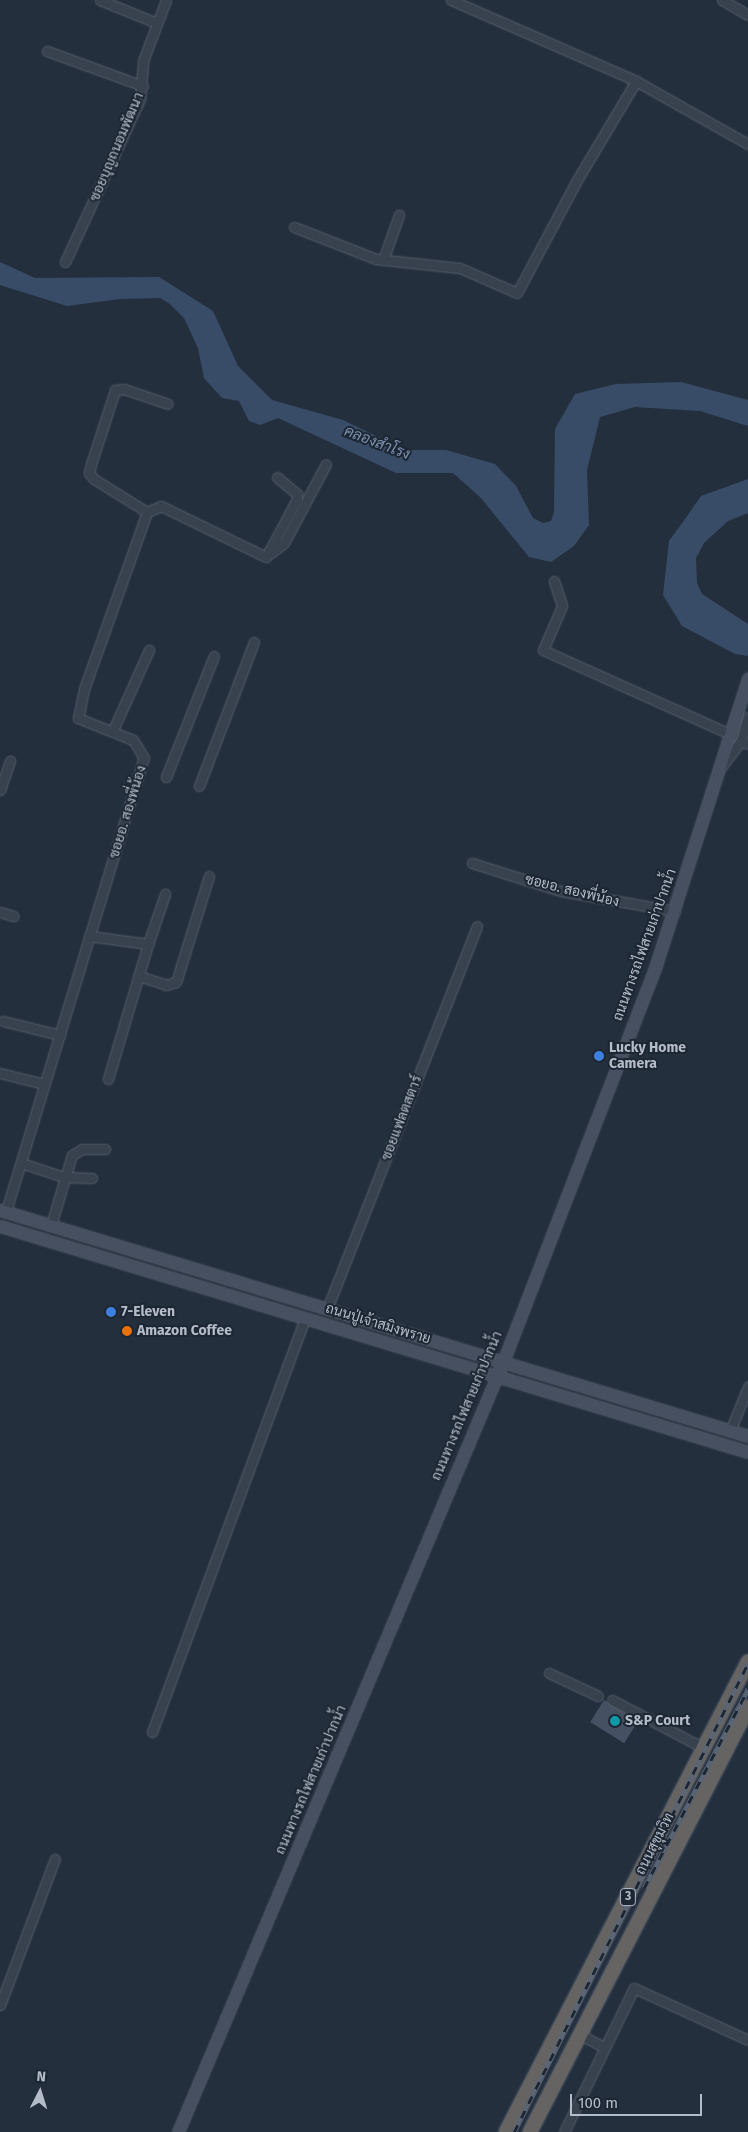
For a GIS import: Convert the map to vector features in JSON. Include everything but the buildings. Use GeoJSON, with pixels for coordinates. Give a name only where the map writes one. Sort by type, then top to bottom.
{"type":"FeatureCollection","features":[{"type":"Feature","properties":{"kind":"highway","name":"ถนนสุขุมวิท"},"geometry":{"type":"LineString","coordinates":[[506,2132],[748,1662]]}},
{"type":"Feature","properties":{"kind":"highway","name":"ถนนสุขุมวิท"},"geometry":{"type":"LineString","coordinates":[[530,2132],[748,1707]]}},
{"type":"Feature","properties":{"kind":"highway"},"geometry":{"type":"LineString","coordinates":[[560,2027],[581,2034]]}},
{"type":"Feature","properties":{"kind":"main road","name":"ถนนทางรถไฟสายเก่าปากน้ำ"},"geometry":{"type":"LineString","coordinates":[[178,2132],[503,1362],[675,911],[722,766],[740,740],[748,679]]}},
{"type":"Feature","properties":{"kind":"main road","name":"ถนนปู่เจ้าสมิงพราย"},"geometry":{"type":"LineString","coordinates":[[3,1211],[748,1436]]}},
{"type":"Feature","properties":{"kind":"main road"},"geometry":{"type":"LineString","coordinates":[[0,1226],[3,1211]]}},
{"type":"Feature","properties":{"kind":"main road","name":"ถนนปู่เจ้าสมิงพราย"},"geometry":{"type":"LineString","coordinates":[[0,1226],[748,1452]]}},
{"type":"Feature","properties":{"kind":"street"},"geometry":{"type":"LineString","coordinates":[[100,0],[157,23]]}},
{"type":"Feature","properties":{"kind":"street","name":"ซอยบุญถนอมพัฒนา"},"geometry":{"type":"LineString","coordinates":[[65,262],[116,155],[143,86],[143,61],[166,0]]}},
{"type":"Feature","properties":{"kind":"street"},"geometry":{"type":"LineString","coordinates":[[451,0],[636,82],[748,144]]}},
{"type":"Feature","properties":{"kind":"street"},"geometry":{"type":"LineString","coordinates":[[722,0],[748,15]]}},
{"type":"Feature","properties":{"kind":"street"},"geometry":{"type":"LineString","coordinates":[[47,51],[143,86]]}},
{"type":"Feature","properties":{"kind":"street"},"geometry":{"type":"LineString","coordinates":[[294,227],[383,260],[460,268],[517,293],[577,180],[636,82]]}},
{"type":"Feature","properties":{"kind":"street"},"geometry":{"type":"LineString","coordinates":[[383,260],[399,215]]}},
{"type":"Feature","properties":{"kind":"street"},"geometry":{"type":"LineString","coordinates":[[168,404],[124,389],[115,390],[89,473],[94,479],[147,512],[161,506],[261,556],[270,553],[284,543],[326,464]]}},
{"type":"Feature","properties":{"kind":"street"},"geometry":{"type":"LineString","coordinates":[[270,553],[297,499],[297,494],[277,477]]}},
{"type":"Feature","properties":{"kind":"street","name":"ซอยอ. สองพี่น้อง"},"geometry":{"type":"LineString","coordinates":[[3,1211],[20,1163],[144,758],[133,740],[113,730],[78,718],[84,689],[147,512]]}},
{"type":"Feature","properties":{"kind":"street"},"geometry":{"type":"LineString","coordinates":[[554,581],[562,606],[543,650],[740,740],[748,717]]}},
{"type":"Feature","properties":{"kind":"street"},"geometry":{"type":"LineString","coordinates":[[199,786],[254,642]]}},
{"type":"Feature","properties":{"kind":"street"},"geometry":{"type":"LineString","coordinates":[[113,730],[149,650]]}},
{"type":"Feature","properties":{"kind":"street"},"geometry":{"type":"LineString","coordinates":[[166,777],[214,656]]}},
{"type":"Feature","properties":{"kind":"street"},"geometry":{"type":"LineString","coordinates":[[0,790],[10,761]]}},
{"type":"Feature","properties":{"kind":"street","name":"ซอยอ. สองพี่น้อง"},"geometry":{"type":"LineString","coordinates":[[472,863],[561,890],[675,911]]}},
{"type":"Feature","properties":{"kind":"street"},"geometry":{"type":"LineString","coordinates":[[138,976],[166,985],[176,982],[209,876]]}},
{"type":"Feature","properties":{"kind":"street"},"geometry":{"type":"LineString","coordinates":[[108,1079],[138,976],[165,894]]}},
{"type":"Feature","properties":{"kind":"street"},"geometry":{"type":"LineString","coordinates":[[0,912],[13,916]]}},
{"type":"Feature","properties":{"kind":"street","name":"ซอยแฟลตสตาร์"},"geometry":{"type":"LineString","coordinates":[[327,1309],[477,926]]}},
{"type":"Feature","properties":{"kind":"street"},"geometry":{"type":"LineString","coordinates":[[89,936],[148,944]]}},
{"type":"Feature","properties":{"kind":"street"},"geometry":{"type":"LineString","coordinates":[[3,1021],[60,1034]]}},
{"type":"Feature","properties":{"kind":"street"},"geometry":{"type":"LineString","coordinates":[[0,1073],[44,1084]]}},
{"type":"Feature","properties":{"kind":"street"},"geometry":{"type":"LineString","coordinates":[[51,1225],[64,1177],[76,1151],[105,1149]]}},
{"type":"Feature","properties":{"kind":"street"},"geometry":{"type":"LineString","coordinates":[[20,1163],[64,1177],[92,1178]]}},
{"type":"Feature","properties":{"kind":"street"},"geometry":{"type":"LineString","coordinates":[[196,1284],[200,1270]]}},
{"type":"Feature","properties":{"kind":"street"},"geometry":{"type":"LineString","coordinates":[[152,1732],[305,1318]]}},
{"type":"Feature","properties":{"kind":"street"},"geometry":{"type":"LineString","coordinates":[[730,1430],[748,1386]]}},
{"type":"Feature","properties":{"kind":"street"},"geometry":{"type":"LineString","coordinates":[[549,1673],[598,1696]]}},
{"type":"Feature","properties":{"kind":"street"},"geometry":{"type":"LineString","coordinates":[[612,1700],[704,1748]]}},
{"type":"Feature","properties":{"kind":"street"},"geometry":{"type":"LineString","coordinates":[[0,2005],[55,1859]]}},
{"type":"Feature","properties":{"kind":"street"},"geometry":{"type":"LineString","coordinates":[[564,2132],[634,1988],[748,2040]]}},
{"type":"Feature","properties":{"kind":"street"},"geometry":{"type":"LineString","coordinates":[[581,2034],[604,2047]]}},
{"type":"Feature","properties":{"kind":"water","name":"คลองสำโรง"},"geometry":{"type":"Polygon","coordinates":[[[0,262],[35,278],[159,277],[213,311],[238,366],[272,400],[343,420],[405,450],[446,450],[495,464],[516,486],[533,518],[543,523],[551,521],[554,512],[555,429],[575,394],[616,384],[681,382],[748,400],[748,426],[700,411],[635,407],[600,417],[587,470],[589,525],[574,546],[551,562],[529,557],[481,498],[453,473],[396,473],[278,418],[260,425],[249,421],[239,401],[222,398],[204,378],[198,348],[184,318],[170,304],[160,298],[120,299],[67,306],[0,285],[0,262]]]}},
{"type":"Feature","properties":{"kind":"water"},"geometry":{"type":"Polygon","coordinates":[[[748,479],[748,513],[728,521],[704,543],[696,558],[697,583],[702,594],[748,624],[748,656],[735,654],[682,626],[663,595],[669,541],[701,496],[748,479]]]}},
{"type":"Feature","properties":{"kind":"railway"},"geometry":{"type":"LineString","coordinates":[[514,2132],[748,1663]]}},
{"type":"Feature","properties":{"kind":"railway"},"geometry":{"type":"LineString","coordinates":[[644,1888],[748,1689]]}},
{"type":"Feature","properties":{"kind":"place","name":"Lucky Home Camera"},"geometry":{"type":"Point","coordinates":[599,1056]}},
{"type":"Feature","properties":{"kind":"place","name":"7-Eleven"},"geometry":{"type":"Point","coordinates":[111,1312]}},
{"type":"Feature","properties":{"kind":"place","name":"Amazon Coffee"},"geometry":{"type":"Point","coordinates":[127,1331]}},
{"type":"Feature","properties":{"kind":"place","name":"S&P Court"},"geometry":{"type":"Point","coordinates":[615,1721]}}]}
